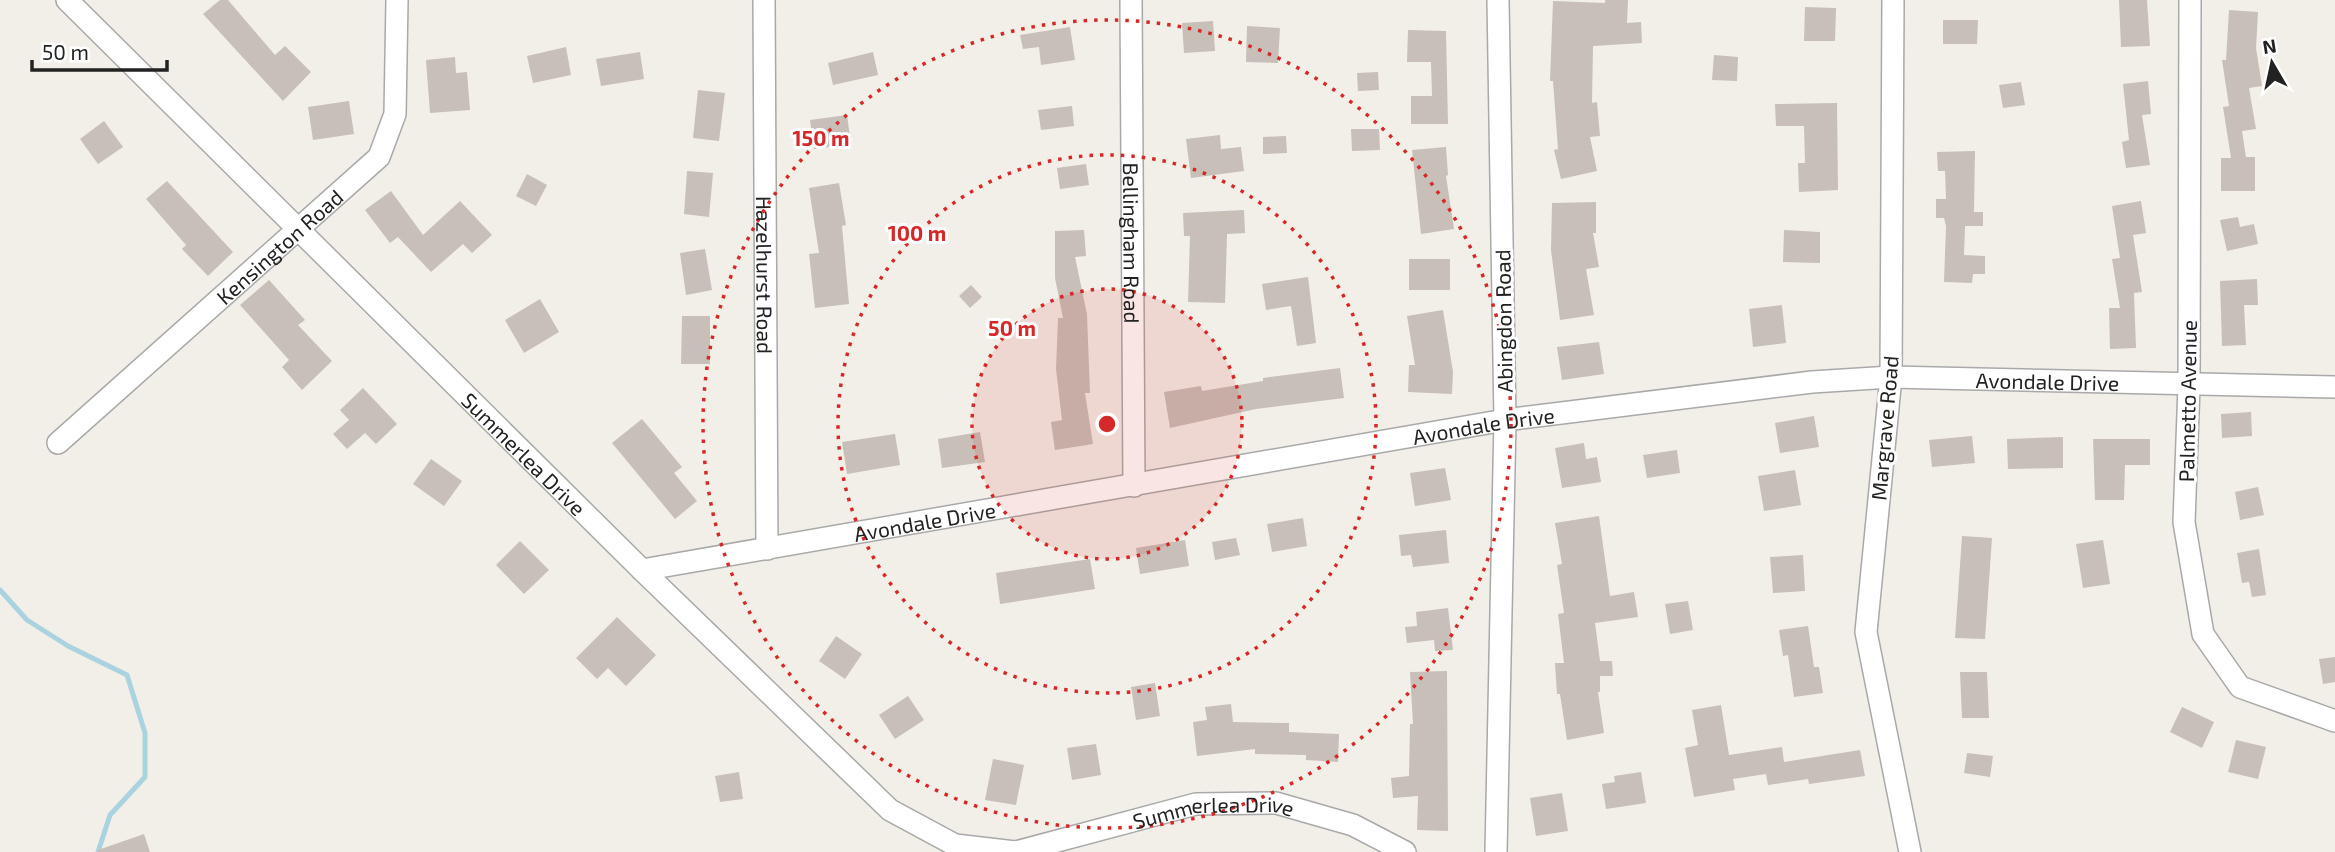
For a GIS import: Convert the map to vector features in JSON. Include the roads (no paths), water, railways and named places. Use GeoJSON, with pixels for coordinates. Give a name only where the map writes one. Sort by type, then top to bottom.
{"type":"FeatureCollection","features":[{"type":"Feature","properties":{"kind":"street","name":"Summerlea Drive"},"geometry":{"type":"LineString","coordinates":[[67,0],[642,570],[890,810],[955,845],[1015,852],[1196,804],[1276,803],[1353,825],[1405,852]]}},
{"type":"Feature","properties":{"kind":"street","name":"Kensington Road"},"geometry":{"type":"LineString","coordinates":[[58,443],[379,157],[395,114],[397,0]]}},
{"type":"Feature","properties":{"kind":"street","name":"Hazelhurst Road"},"geometry":{"type":"LineString","coordinates":[[764,0],[767,549]]}},
{"type":"Feature","properties":{"kind":"street","name":"Bellingham Road"},"geometry":{"type":"LineString","coordinates":[[1131,0],[1134,486]]}},
{"type":"Feature","properties":{"kind":"street","name":"Abingdon Road"},"geometry":{"type":"LineString","coordinates":[[1496,852],[1505,420],[1498,0]]}},
{"type":"Feature","properties":{"kind":"street","name":"Margrave Road"},"geometry":{"type":"LineString","coordinates":[[1893,0],[1891,377],[1866,632],[1910,852]]}},
{"type":"Feature","properties":{"kind":"street","name":"Palmetto Avenue"},"geometry":{"type":"LineString","coordinates":[[2190,0],[2189,386],[2184,522],[2203,634],[2240,687],[2328,721],[2335,721]]}},
{"type":"Feature","properties":{"kind":"street","name":"Avondale Drive"},"geometry":{"type":"LineString","coordinates":[[642,570],[1505,420],[1812,382],[1891,377],[2189,386],[2335,387]]}},
{"type":"Feature","properties":{"kind":"waterway"},"geometry":{"type":"LineString","coordinates":[[0,590],[27,620],[68,646],[127,675],[145,733],[145,777],[110,815],[98,852]]}}]}
